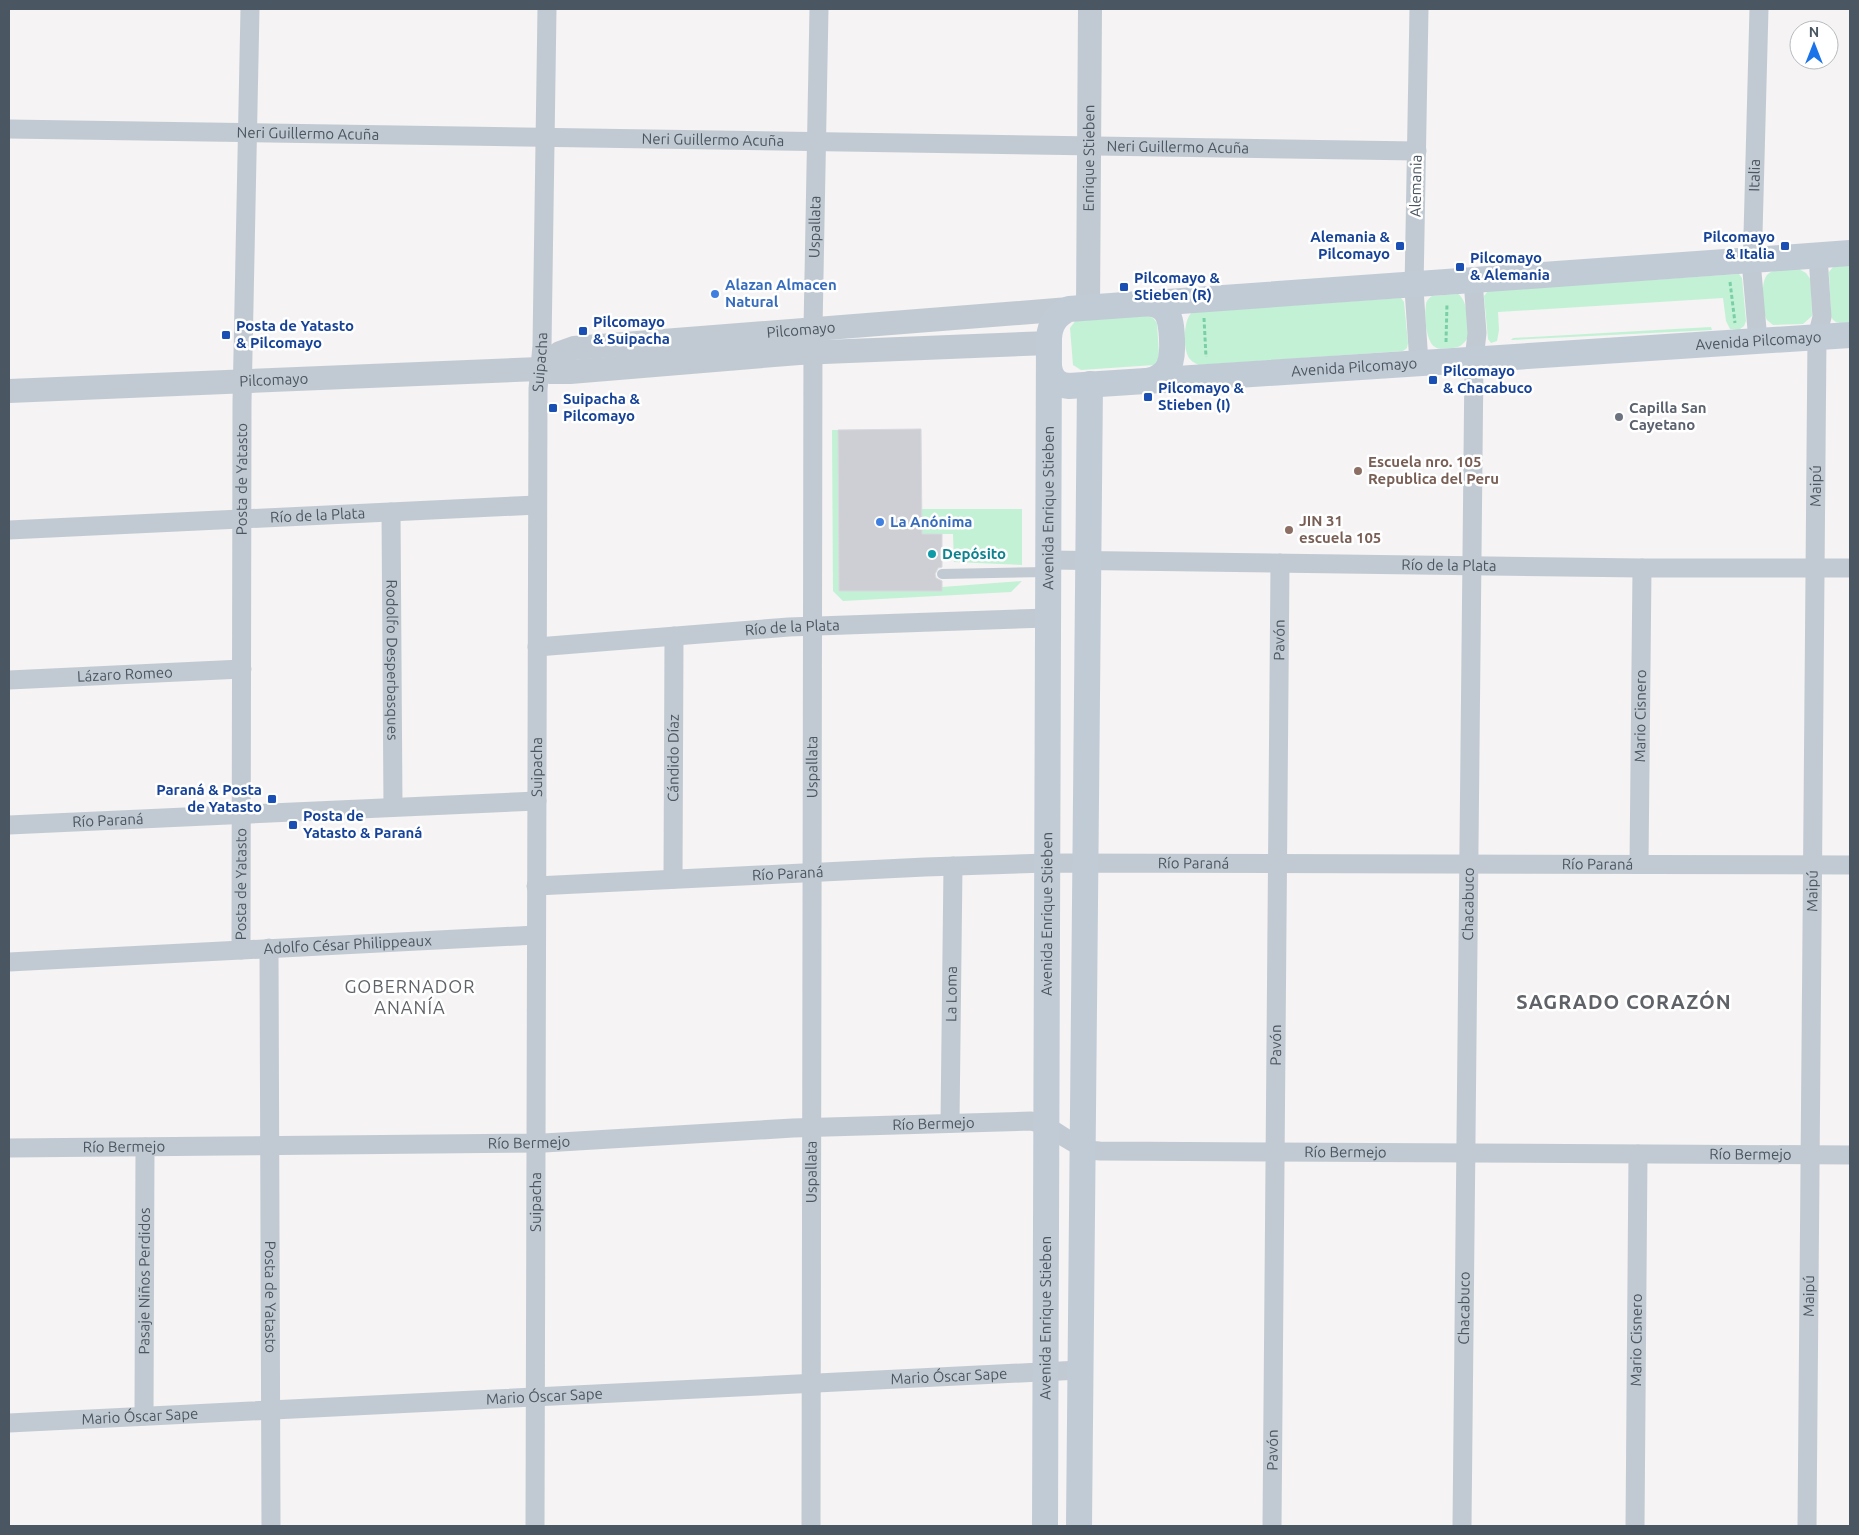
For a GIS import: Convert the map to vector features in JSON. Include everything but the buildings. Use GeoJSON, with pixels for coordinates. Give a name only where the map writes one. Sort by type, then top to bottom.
{"type":"FeatureCollection","features":[{"type":"Feature","properties":{"kind":"main road"},"geometry":{"type":"LineString","coordinates":[[1078,308],[1850,253]]}},
{"type":"Feature","properties":{"kind":"main road"},"geometry":{"type":"LineString","coordinates":[[1143,303],[1153,304],[1162,308],[1168,315],[1171,324],[1172,362],[1164,373],[1148,381]]}},
{"type":"Feature","properties":{"kind":"main road","name":"Avenida Enrique Stieben"},"geometry":{"type":"LineString","coordinates":[[1045,1526],[1049,355],[1052,324],[1061,313],[1078,308]]}},
{"type":"Feature","properties":{"kind":"main road","name":"Avenida Pilcomayo"},"geometry":{"type":"LineString","coordinates":[[1049,355],[1052,378],[1058,384],[1066,386],[1474,360],[1747,336],[1817,338],[1850,335]]}},
{"type":"Feature","properties":{"kind":"main road"},"geometry":{"type":"LineString","coordinates":[[1079,1526],[1090,384]]}},
{"type":"Feature","properties":{"kind":"street","name":"Posta de Yatasto"},"geometry":{"type":"LineString","coordinates":[[241,950],[243,382],[250,9]]}},
{"type":"Feature","properties":{"kind":"street","name":"Suipacha"},"geometry":{"type":"LineString","coordinates":[[535,1526],[537,505],[538,389],[542,346],[547,9]]}},
{"type":"Feature","properties":{"kind":"street","name":"Uspallata"},"geometry":{"type":"LineString","coordinates":[[811,1526],[813,329],[819,9]]}},
{"type":"Feature","properties":{"kind":"street","name":"Enrique Stieben"},"geometry":{"type":"LineString","coordinates":[[1078,308],[1089,146],[1090,9]]}},
{"type":"Feature","properties":{"kind":"street","name":"Alemania"},"geometry":{"type":"LineString","coordinates":[[1419,9],[1414,284],[1419,363]]}},
{"type":"Feature","properties":{"kind":"street","name":"Italia"},"geometry":{"type":"LineString","coordinates":[[1747,336],[1753,260],[1759,9]]}},
{"type":"Feature","properties":{"kind":"street","name":"Neri Guillermo Acuña"},"geometry":{"type":"LineString","coordinates":[[9,129],[1417,151]]}},
{"type":"Feature","properties":{"kind":"street","name":"Maipú"},"geometry":{"type":"LineString","coordinates":[[1807,1526],[1817,338],[1822,317],[1818,256]]}},
{"type":"Feature","properties":{"kind":"street","name":"Chacabuco"},"geometry":{"type":"LineString","coordinates":[[1462,1526],[1474,360],[1477,333],[1473,280]]}},
{"type":"Feature","properties":{"kind":"street","name":"Pilcomayo"},"geometry":{"type":"LineString","coordinates":[[539,369],[560,353],[574,348],[1078,308]]}},
{"type":"Feature","properties":{"kind":"street","name":"Pilcomayo"},"geometry":{"type":"LineString","coordinates":[[9,391],[539,369],[551,372],[570,372],[813,353],[1049,355]]}},
{"type":"Feature","properties":{"kind":"street","name":"Río de la Plata"},"geometry":{"type":"LineString","coordinates":[[9,530],[537,505]]}},
{"type":"Feature","properties":{"kind":"street","name":"Rodolfo Desperbasques"},"geometry":{"type":"LineString","coordinates":[[391,512],[393,807]]}},
{"type":"Feature","properties":{"kind":"street","name":"Río de la Plata"},"geometry":{"type":"LineString","coordinates":[[1048,566],[1088,560],[1642,568],[1850,568]]}},
{"type":"Feature","properties":{"kind":"street","name":"Pavón"},"geometry":{"type":"LineString","coordinates":[[1272,1526],[1280,563]]}},
{"type":"Feature","properties":{"kind":"street","name":"Mario Cisnero"},"geometry":{"type":"LineString","coordinates":[[1639,864],[1642,568]]}},
{"type":"Feature","properties":{"kind":"street","name":"Río de la Plata"},"geometry":{"type":"LineString","coordinates":[[537,647],[812,626],[1048,618]]}},
{"type":"Feature","properties":{"kind":"street","name":"Cándido Díaz"},"geometry":{"type":"LineString","coordinates":[[673,880],[674,636]]}},
{"type":"Feature","properties":{"kind":"street","name":"Lázaro Romeo"},"geometry":{"type":"LineString","coordinates":[[9,680],[242,669]]}},
{"type":"Feature","properties":{"kind":"street","name":"Río Paraná"},"geometry":{"type":"LineString","coordinates":[[9,824],[537,801]]}},
{"type":"Feature","properties":{"kind":"street","name":"Río Paraná"},"geometry":{"type":"LineString","coordinates":[[536,886],[812,872],[1048,863],[1850,865]]}},
{"type":"Feature","properties":{"kind":"street","name":"La Loma"},"geometry":{"type":"LineString","coordinates":[[950,1123],[953,866]]}},
{"type":"Feature","properties":{"kind":"street","name":"Adolfo César Philippeaux"},"geometry":{"type":"LineString","coordinates":[[9,962],[536,935]]}},
{"type":"Feature","properties":{"kind":"street","name":"Posta de Yatasto"},"geometry":{"type":"LineString","coordinates":[[269,948],[271,1526]]}},
{"type":"Feature","properties":{"kind":"street","name":"Río Bermejo"},"geometry":{"type":"LineString","coordinates":[[9,1148],[536,1144],[812,1127],[1031,1121],[1046,1127],[1082,1148],[1100,1151],[1850,1155]]}},
{"type":"Feature","properties":{"kind":"street","name":"Pasaje Niños Perdidos"},"geometry":{"type":"LineString","coordinates":[[144,1416],[145,1147]]}},
{"type":"Feature","properties":{"kind":"street","name":"Mario Cisnero"},"geometry":{"type":"LineString","coordinates":[[1635,1526],[1638,1154]]}},
{"type":"Feature","properties":{"kind":"street","name":"Mario Óscar Sape"},"geometry":{"type":"LineString","coordinates":[[9,1423],[1080,1370]]}},
{"type":"Feature","properties":{"kind":"lane"},"geometry":{"type":"LineString","coordinates":[[942,574],[1022,573],[1048,566]]}},
{"type":"Feature","properties":{"kind":"path"},"geometry":{"type":"LineString","coordinates":[[1728,274],[1747,336]]}},
{"type":"Feature","properties":{"kind":"path"},"geometry":{"type":"LineString","coordinates":[[1446,348],[1447,302]]}},
{"type":"Feature","properties":{"kind":"path"},"geometry":{"type":"LineString","coordinates":[[1204,310],[1206,365]]}},
{"type":"Feature","properties":{"kind":"green space"},"geometry":{"type":"Polygon","coordinates":[[[1850,265],[1850,322],[1839,323],[1834,321],[1831,316],[1829,272],[1833,267],[1850,265]]]}},
{"type":"Feature","properties":{"kind":"green space"},"geometry":{"type":"Polygon","coordinates":[[[1799,269],[1806,273],[1811,280],[1812,316],[1803,324],[1773,325],[1767,320],[1764,310],[1763,289],[1765,277],[1775,271],[1799,269]]]}},
{"type":"Feature","properties":{"kind":"green space"},"geometry":{"type":"Polygon","coordinates":[[[1739,274],[1742,278],[1746,321],[1739,330],[1730,329],[1726,321],[1723,298],[1498,312],[1499,330],[1497,341],[1491,343],[1488,339],[1484,296],[1488,291],[1739,274]]]}},
{"type":"Feature","properties":{"kind":"green space"},"geometry":{"type":"Polygon","coordinates":[[[1458,294],[1466,308],[1467,339],[1458,347],[1437,348],[1432,344],[1426,328],[1425,309],[1427,302],[1432,296],[1458,294]]]}},
{"type":"Feature","properties":{"kind":"green space"},"geometry":{"type":"Polygon","coordinates":[[[1401,298],[1404,302],[1408,343],[1407,348],[1403,351],[1199,365],[1191,360],[1187,354],[1185,342],[1186,328],[1187,321],[1192,312],[1401,298]]]}},
{"type":"Feature","properties":{"kind":"green space"},"geometry":{"type":"Polygon","coordinates":[[[1144,314],[1153,318],[1157,323],[1159,354],[1158,360],[1154,365],[1081,370],[1073,365],[1070,328],[1076,320],[1144,314]]]}},
{"type":"Feature","properties":{"kind":"green space"},"geometry":{"type":"Polygon","coordinates":[[[1711,327],[1712,330],[1511,340],[1513,338],[1711,327]]]}},
{"type":"Feature","properties":{"kind":"green space"},"geometry":{"type":"Polygon","coordinates":[[[832,430],[838,430],[839,591],[942,591],[942,587],[1022,581],[1011,592],[843,601],[833,591],[832,430]]]}},
{"type":"Feature","properties":{"kind":"green space"},"geometry":{"type":"Polygon","coordinates":[[[922,509],[1022,509],[1022,565],[954,562],[953,534],[922,534],[922,509]]]}},
{"type":"Feature","properties":{"kind":"place","name":"Alemania & Pilcomayo"},"geometry":{"type":"Point","coordinates":[1400,246]}},
{"type":"Feature","properties":{"kind":"place","name":"Pilcomayo & Italia"},"geometry":{"type":"Point","coordinates":[1785,246]}},
{"type":"Feature","properties":{"kind":"place","name":"Pilcomayo & Alemania"},"geometry":{"type":"Point","coordinates":[1460,267]}},
{"type":"Feature","properties":{"kind":"place","name":"Pilcomayo & Stieben (R)"},"geometry":{"type":"Point","coordinates":[1124,287]}},
{"type":"Feature","properties":{"kind":"place","name":"Alazan Almacen Natural"},"geometry":{"type":"Point","coordinates":[715,294]}},
{"type":"Feature","properties":{"kind":"place","name":"Pilcomayo & Suipacha"},"geometry":{"type":"Point","coordinates":[583,331]}},
{"type":"Feature","properties":{"kind":"place","name":"Posta de Yatasto & Pilcomayo"},"geometry":{"type":"Point","coordinates":[226,335]}},
{"type":"Feature","properties":{"kind":"place","name":"Pilcomayo & Chacabuco"},"geometry":{"type":"Point","coordinates":[1433,380]}},
{"type":"Feature","properties":{"kind":"place","name":"Pilcomayo & Stieben (I)"},"geometry":{"type":"Point","coordinates":[1148,397]}},
{"type":"Feature","properties":{"kind":"place","name":"Suipacha & Pilcomayo"},"geometry":{"type":"Point","coordinates":[553,408]}},
{"type":"Feature","properties":{"kind":"place","name":"Capilla San Cayetano"},"geometry":{"type":"Point","coordinates":[1619,417]}},
{"type":"Feature","properties":{"kind":"place","name":"Escuela nro. 105 Republica del Peru"},"geometry":{"type":"Point","coordinates":[1358,471]}},
{"type":"Feature","properties":{"kind":"place","name":"La Anónima"},"geometry":{"type":"Point","coordinates":[880,522]}},
{"type":"Feature","properties":{"kind":"place","name":"JIN 31 escuela 105"},"geometry":{"type":"Point","coordinates":[1289,530]}},
{"type":"Feature","properties":{"kind":"place","name":"Depósito"},"geometry":{"type":"Point","coordinates":[932,554]}},
{"type":"Feature","properties":{"kind":"place","name":"Paraná & Posta de Yatasto"},"geometry":{"type":"Point","coordinates":[272,799]}},
{"type":"Feature","properties":{"kind":"place","name":"Posta de Yatasto & Paraná"},"geometry":{"type":"Point","coordinates":[293,825]}},
{"type":"Feature","properties":{"kind":"district","name":"GOBERNADOR ANANÍA"},"geometry":{"type":"Point","coordinates":[410,998]}},
{"type":"Feature","properties":{"kind":"district","name":"SAGRADO CORAZÓN"},"geometry":{"type":"Point","coordinates":[1624,1002]}}]}
